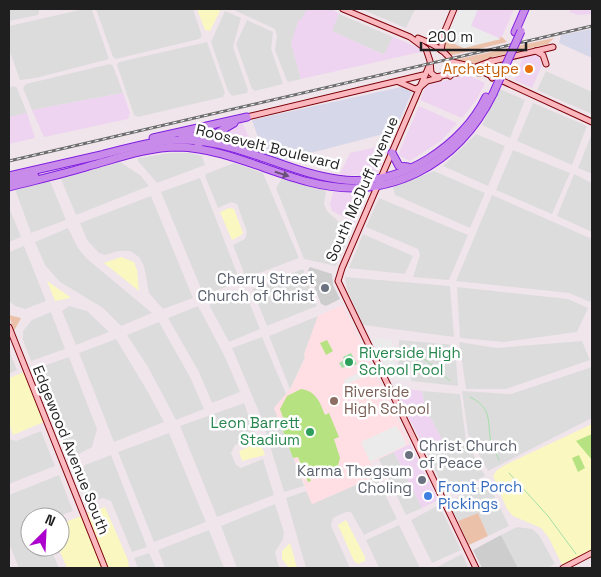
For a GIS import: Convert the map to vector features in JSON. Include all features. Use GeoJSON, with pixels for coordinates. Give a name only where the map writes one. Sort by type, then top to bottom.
{"type":"FeatureCollection","features":[{"type":"Feature","properties":{"kind":"highway","name":"Roosevelt Boulevard"},"geometry":{"type":"LineString","coordinates":[[518,31],[525,9]]}},
{"type":"Feature","properties":{"kind":"highway","name":"Roosevelt Boulevard"},"geometry":{"type":"LineString","coordinates":[[113,159],[144,151],[183,148],[223,154],[311,183],[342,187],[380,181],[422,171],[446,155],[471,131],[530,9]]}},
{"type":"Feature","properties":{"kind":"highway","name":"Roosevelt Boulevard"},"geometry":{"type":"LineString","coordinates":[[9,176],[152,143],[203,140],[321,178],[345,181],[380,181],[411,168],[451,143],[491,93]]}},
{"type":"Feature","properties":{"kind":"highway"},"geometry":{"type":"LineString","coordinates":[[9,172],[246,117]]}},
{"type":"Feature","properties":{"kind":"highway"},"geometry":{"type":"LineString","coordinates":[[183,148],[203,140],[246,117]]}},
{"type":"Feature","properties":{"kind":"highway"},"geometry":{"type":"LineString","coordinates":[[174,134],[203,140]]}},
{"type":"Feature","properties":{"kind":"highway"},"geometry":{"type":"LineString","coordinates":[[392,153],[399,166],[411,168]]}},
{"type":"Feature","properties":{"kind":"highway"},"geometry":{"type":"LineString","coordinates":[[9,182],[113,159]]}},
{"type":"Feature","properties":{"kind":"highway"},"geometry":{"type":"LineString","coordinates":[[9,187],[113,159]]}},
{"type":"Feature","properties":{"kind":"main road"},"geometry":{"type":"LineString","coordinates":[[343,9],[441,50],[452,62],[454,70],[450,76]]}},
{"type":"Feature","properties":{"kind":"main road"},"geometry":{"type":"LineString","coordinates":[[441,50],[444,33],[454,9]]}},
{"type":"Feature","properties":{"kind":"main road"},"geometry":{"type":"LineString","coordinates":[[426,49],[433,46],[444,33]]}},
{"type":"Feature","properties":{"kind":"main road"},"geometry":{"type":"LineString","coordinates":[[410,37],[426,49],[432,75],[440,77]]}},
{"type":"Feature","properties":{"kind":"main road"},"geometry":{"type":"LineString","coordinates":[[474,68],[491,61],[553,47]]}},
{"type":"Feature","properties":{"kind":"main road"},"geometry":{"type":"LineString","coordinates":[[536,51],[543,55],[546,64]]}},
{"type":"Feature","properties":{"kind":"main road"},"geometry":{"type":"LineString","coordinates":[[491,61],[487,68],[492,78]]}},
{"type":"Feature","properties":{"kind":"main road"},"geometry":{"type":"LineString","coordinates":[[452,62],[474,68],[483,74],[592,122]]}},
{"type":"Feature","properties":{"kind":"main road","name":"South McDuff Avenue"},"geometry":{"type":"LineString","coordinates":[[430,64],[340,273],[339,284],[476,568]]}},
{"type":"Feature","properties":{"kind":"main road"},"geometry":{"type":"LineString","coordinates":[[398,82],[415,89],[427,81],[440,77],[465,72],[483,74]]}},
{"type":"Feature","properties":{"kind":"main road"},"geometry":{"type":"LineString","coordinates":[[246,117],[425,74]]}},
{"type":"Feature","properties":{"kind":"main road","name":"Edgewood Avenue South"},"geometry":{"type":"LineString","coordinates":[[9,328],[105,568]]}},
{"type":"Feature","properties":{"kind":"main road"},"geometry":{"type":"LineString","coordinates":[[563,568],[592,553]]}},
{"type":"Feature","properties":{"kind":"shaded area"},"geometry":{"type":"Polygon","coordinates":[[[9,9],[39,9],[39,12],[38,15],[9,21],[9,9]]]}},
{"type":"Feature","properties":{"kind":"shaded area"},"geometry":{"type":"Polygon","coordinates":[[[84,9],[92,10],[109,59],[36,78],[20,80],[9,49],[9,26],[84,9]]]}},
{"type":"Feature","properties":{"kind":"shaded area"},"geometry":{"type":"Polygon","coordinates":[[[96,9],[193,9],[202,36],[199,39],[116,59],[113,57],[96,9]]]}},
{"type":"Feature","properties":{"kind":"shaded area"},"geometry":{"type":"Polygon","coordinates":[[[197,9],[221,9],[210,31],[205,30],[197,9]]]}},
{"type":"Feature","properties":{"kind":"shaded area"},"geometry":{"type":"Polygon","coordinates":[[[232,9],[307,9],[291,43],[301,79],[287,81],[275,50],[277,36],[275,29],[232,9]]]}},
{"type":"Feature","properties":{"kind":"shaded area"},"geometry":{"type":"Polygon","coordinates":[[[307,9],[332,9],[339,14],[332,31],[384,55],[393,37],[422,49],[421,52],[301,79],[291,43],[299,19],[301,20],[307,9]]]}},
{"type":"Feature","properties":{"kind":"shaded area"},"geometry":{"type":"Polygon","coordinates":[[[361,9],[415,9],[406,28],[361,9]]]}},
{"type":"Feature","properties":{"kind":"shaded area"},"geometry":{"type":"Polygon","coordinates":[[[460,9],[478,9],[471,26],[501,39],[464,48],[446,40],[460,9]]]}},
{"type":"Feature","properties":{"kind":"shaded area"},"geometry":{"type":"Polygon","coordinates":[[[478,9],[514,9],[501,39],[470,26],[478,9]]]}},
{"type":"Feature","properties":{"kind":"shaded area"},"geometry":{"type":"Polygon","coordinates":[[[571,9],[592,9],[592,14],[578,15],[569,12],[571,9]]]}},
{"type":"Feature","properties":{"kind":"shaded area"},"geometry":{"type":"Polygon","coordinates":[[[225,11],[241,18],[233,47],[248,90],[247,93],[232,96],[228,91],[211,42],[225,11]]]}},
{"type":"Feature","properties":{"kind":"shaded area"},"geometry":{"type":"Polygon","coordinates":[[[339,14],[393,37],[385,55],[331,31],[339,14]]]}},
{"type":"Feature","properties":{"kind":"shaded area"},"geometry":{"type":"Polygon","coordinates":[[[247,20],[273,32],[271,49],[283,84],[255,91],[252,89],[236,44],[247,20]]]}},
{"type":"Feature","properties":{"kind":"shaded area"},"geometry":{"type":"Polygon","coordinates":[[[592,29],[592,58],[559,43],[561,35],[592,29]]]}},
{"type":"Feature","properties":{"kind":"shaded area"},"geometry":{"type":"Polygon","coordinates":[[[502,37],[507,42],[449,56],[443,46],[446,40],[464,48],[502,37]]]}},
{"type":"Feature","properties":{"kind":"shaded area"},"geometry":{"type":"Polygon","coordinates":[[[554,38],[548,44],[493,57],[474,65],[454,60],[554,38]]]}},
{"type":"Feature","properties":{"kind":"shaded area"},"geometry":{"type":"Polygon","coordinates":[[[207,42],[225,93],[223,97],[138,117],[134,115],[117,65],[119,62],[207,42]]]}},
{"type":"Feature","properties":{"kind":"shaded area"},"geometry":{"type":"Polygon","coordinates":[[[533,54],[539,56],[542,65],[532,88],[514,80],[523,57],[533,54]]]}},
{"type":"Feature","properties":{"kind":"shaded area"},"geometry":{"type":"Polygon","coordinates":[[[110,64],[113,66],[123,93],[32,110],[23,88],[26,84],[110,64]]]}},
{"type":"Feature","properties":{"kind":"shaded area"},"geometry":{"type":"Polygon","coordinates":[[[546,71],[592,92],[592,114],[537,90],[546,71]]]}},
{"type":"Feature","properties":{"kind":"shaded area"},"geometry":{"type":"Polygon","coordinates":[[[468,75],[485,83],[477,99],[462,118],[420,100],[426,85],[468,75]]]}},
{"type":"Feature","properties":{"kind":"shaded area"},"geometry":{"type":"Polygon","coordinates":[[[14,86],[17,88],[27,113],[9,117],[9,88],[14,86]]]}},
{"type":"Feature","properties":{"kind":"shaded area"},"geometry":{"type":"Polygon","coordinates":[[[401,87],[412,92],[395,131],[280,161],[263,152],[252,120],[401,87]]]}},
{"type":"Feature","properties":{"kind":"shaded area"},"geometry":{"type":"Polygon","coordinates":[[[500,89],[525,100],[510,138],[482,125],[500,89]]]}},
{"type":"Feature","properties":{"kind":"shaded area"},"geometry":{"type":"Polygon","coordinates":[[[123,93],[130,113],[128,119],[44,137],[32,110],[123,93]]]}},
{"type":"Feature","properties":{"kind":"shaded area"},"geometry":{"type":"Polygon","coordinates":[[[533,103],[587,126],[572,165],[517,141],[533,103]]]}},
{"type":"Feature","properties":{"kind":"shaded area"},"geometry":{"type":"Polygon","coordinates":[[[419,106],[457,123],[442,140],[410,161],[398,155],[419,106]]]}},
{"type":"Feature","properties":{"kind":"shaded area"},"geometry":{"type":"Polygon","coordinates":[[[27,113],[35,138],[9,144],[9,117],[27,113]]]}},
{"type":"Feature","properties":{"kind":"shaded area"},"geometry":{"type":"Polygon","coordinates":[[[242,122],[251,142],[249,150],[210,138],[242,122]]]}},
{"type":"Feature","properties":{"kind":"shaded area"},"geometry":{"type":"Polygon","coordinates":[[[592,133],[592,174],[578,168],[592,133]]]}},
{"type":"Feature","properties":{"kind":"shaded area"},"geometry":{"type":"Polygon","coordinates":[[[476,134],[505,146],[488,186],[443,166],[476,134]]]}},
{"type":"Feature","properties":{"kind":"shaded area"},"geometry":{"type":"Polygon","coordinates":[[[389,144],[377,174],[339,176],[350,153],[389,144]]]}},
{"type":"Feature","properties":{"kind":"shaded area"},"geometry":{"type":"Polygon","coordinates":[[[513,150],[570,173],[552,214],[496,190],[513,150]]]}},
{"type":"Feature","properties":{"kind":"shaded area"},"geometry":{"type":"Polygon","coordinates":[[[170,153],[190,153],[202,156],[205,165],[157,183],[138,161],[138,158],[170,153]]]}},
{"type":"Feature","properties":{"kind":"shaded area"},"geometry":{"type":"Polygon","coordinates":[[[120,162],[140,175],[149,186],[76,215],[61,179],[120,162]]]}},
{"type":"Feature","properties":{"kind":"shaded area"},"geometry":{"type":"Polygon","coordinates":[[[234,163],[263,173],[299,258],[246,278],[233,245],[245,239],[247,232],[237,204],[231,202],[218,208],[205,176],[234,163]]]}},
{"type":"Feature","properties":{"kind":"shaded area"},"geometry":{"type":"Polygon","coordinates":[[[434,171],[485,193],[470,228],[395,195],[393,187],[434,171]]]}},
{"type":"Feature","properties":{"kind":"shaded area"},"geometry":{"type":"Polygon","coordinates":[[[574,174],[592,183],[592,232],[557,216],[574,174]]]}},
{"type":"Feature","properties":{"kind":"shaded area"},"geometry":{"type":"Polygon","coordinates":[[[200,178],[240,281],[204,296],[161,192],[200,178]]]}},
{"type":"Feature","properties":{"kind":"shaded area"},"geometry":{"type":"Polygon","coordinates":[[[282,178],[326,191],[324,204],[327,211],[339,222],[353,228],[336,266],[304,259],[276,188],[282,178]]]}},
{"type":"Feature","properties":{"kind":"shaded area"},"geometry":{"type":"Polygon","coordinates":[[[50,181],[66,220],[31,233],[15,189],[50,181]]]}},
{"type":"Feature","properties":{"kind":"shaded area"},"geometry":{"type":"Polygon","coordinates":[[[333,192],[368,193],[355,223],[332,211],[330,204],[333,192]]]}},
{"type":"Feature","properties":{"kind":"shaded area"},"geometry":{"type":"Polygon","coordinates":[[[492,195],[592,239],[592,295],[590,302],[569,293],[456,281],[492,195]]]}},
{"type":"Feature","properties":{"kind":"shaded area"},"geometry":{"type":"Polygon","coordinates":[[[151,196],[193,298],[163,309],[149,293],[144,266],[139,257],[130,251],[118,251],[105,255],[99,253],[87,240],[80,223],[151,196]]]}},
{"type":"Feature","properties":{"kind":"shaded area"},"geometry":{"type":"Polygon","coordinates":[[[379,198],[468,235],[449,280],[413,277],[420,255],[418,249],[366,227],[379,198]]]}},
{"type":"Feature","properties":{"kind":"shaded area"},"geometry":{"type":"Polygon","coordinates":[[[9,207],[21,237],[9,242],[9,207]]]}},
{"type":"Feature","properties":{"kind":"shaded area"},"geometry":{"type":"Polygon","coordinates":[[[229,208],[234,209],[243,233],[232,240],[220,212],[229,208]]]}},
{"type":"Feature","properties":{"kind":"shaded area"},"geometry":{"type":"Polygon","coordinates":[[[68,228],[78,248],[86,258],[152,313],[121,326],[103,308],[60,282],[45,265],[35,242],[68,228]]]}},
{"type":"Feature","properties":{"kind":"shaded area"},"geometry":{"type":"Polygon","coordinates":[[[363,234],[413,256],[405,274],[349,268],[363,234]]]}},
{"type":"Feature","properties":{"kind":"shaded area"},"geometry":{"type":"Polygon","coordinates":[[[24,246],[46,301],[25,309],[15,306],[9,301],[9,252],[24,246]]]}},
{"type":"Feature","properties":{"kind":"shaded area"},"geometry":{"type":"Polygon","coordinates":[[[121,257],[134,262],[137,270],[139,291],[104,263],[121,257]]]}},
{"type":"Feature","properties":{"kind":"shaded area"},"geometry":{"type":"Polygon","coordinates":[[[310,267],[332,274],[333,285],[340,299],[326,306],[321,304],[308,270],[310,267]]]}},
{"type":"Feature","properties":{"kind":"shaded area"},"geometry":{"type":"Polygon","coordinates":[[[303,269],[317,306],[267,326],[252,289],[303,269]]]}},
{"type":"Feature","properties":{"kind":"shaded area"},"geometry":{"type":"Polygon","coordinates":[[[345,277],[450,286],[454,337],[363,325],[347,289],[345,277]]]}},
{"type":"Feature","properties":{"kind":"shaded area"},"geometry":{"type":"Polygon","coordinates":[[[47,281],[70,297],[70,298],[55,301],[47,281]]]}},
{"type":"Feature","properties":{"kind":"shaded area"},"geometry":{"type":"Polygon","coordinates":[[[457,287],[568,299],[588,308],[577,332],[504,342],[460,338],[457,287]]]}},
{"type":"Feature","properties":{"kind":"shaded area"},"geometry":{"type":"Polygon","coordinates":[[[245,292],[260,329],[229,342],[209,305],[245,292]]]}},
{"type":"Feature","properties":{"kind":"shaded area","name":"Riverside High School"},"geometry":{"type":"Polygon","coordinates":[[[343,305],[410,444],[370,463],[376,476],[312,504],[274,408],[291,388],[305,358],[304,354],[318,316],[343,305]]]}},
{"type":"Feature","properties":{"kind":"shaded area"},"geometry":{"type":"Polygon","coordinates":[[[69,306],[87,311],[109,332],[76,345],[62,311],[69,306]]]}},
{"type":"Feature","properties":{"kind":"shaded area"},"geometry":{"type":"Polygon","coordinates":[[[198,306],[225,357],[240,392],[212,403],[199,372],[168,318],[198,306]]]}},
{"type":"Feature","properties":{"kind":"shaded area"},"geometry":{"type":"Polygon","coordinates":[[[51,312],[65,349],[31,361],[23,340],[23,331],[32,320],[51,312]]]}},
{"type":"Feature","properties":{"kind":"shaded area"},"geometry":{"type":"Polygon","coordinates":[[[9,315],[21,318],[14,331],[9,315]]]}},
{"type":"Feature","properties":{"kind":"shaded area"},"geometry":{"type":"Polygon","coordinates":[[[318,316],[305,357],[290,389],[269,336],[318,316]]]}},
{"type":"Feature","properties":{"kind":"shaded area"},"geometry":{"type":"Polygon","coordinates":[[[159,322],[190,377],[204,409],[176,420],[148,367],[127,335],[159,322]]]}},
{"type":"Feature","properties":{"kind":"shaded area"},"geometry":{"type":"Polygon","coordinates":[[[262,337],[286,394],[274,408],[304,486],[284,492],[262,419],[232,348],[262,337]]]}},
{"type":"Feature","properties":{"kind":"shaded area"},"geometry":{"type":"Polygon","coordinates":[[[376,338],[392,340],[392,346],[397,347],[396,359],[393,359],[398,369],[411,371],[409,381],[391,378],[373,342],[376,338]]]}},
{"type":"Feature","properties":{"kind":"shaded area"},"geometry":{"type":"Polygon","coordinates":[[[116,339],[164,422],[114,442],[79,353],[116,339]]]}},
{"type":"Feature","properties":{"kind":"shaded area"},"geometry":{"type":"Polygon","coordinates":[[[327,340],[333,351],[326,355],[320,343],[327,340]]]}},
{"type":"Feature","properties":{"kind":"shaded area"},"geometry":{"type":"Polygon","coordinates":[[[399,340],[455,345],[458,386],[411,381],[412,369],[398,367],[399,340]]]}},
{"type":"Feature","properties":{"kind":"shaded area"},"geometry":{"type":"Polygon","coordinates":[[[582,341],[590,360],[506,389],[466,389],[459,342],[497,348],[582,341]]]}},
{"type":"Feature","properties":{"kind":"shaded area"},"geometry":{"type":"Polygon","coordinates":[[[9,350],[17,370],[9,374],[9,350]]]}},
{"type":"Feature","properties":{"kind":"shaded area","name":"Riverside High School Pool"},"geometry":{"type":"Polygon","coordinates":[[[351,353],[357,364],[348,368],[347,366],[342,368],[339,363],[344,360],[343,357],[351,353]]]}},
{"type":"Feature","properties":{"kind":"shaded area"},"geometry":{"type":"Polygon","coordinates":[[[69,357],[97,429],[92,447],[77,455],[66,448],[35,369],[69,357]]]}},
{"type":"Feature","properties":{"kind":"shaded area"},"geometry":{"type":"Polygon","coordinates":[[[592,367],[592,418],[488,471],[468,434],[462,391],[511,394],[592,367]]]}},
{"type":"Feature","properties":{"kind":"shaded area"},"geometry":{"type":"Polygon","coordinates":[[[369,368],[369,374],[344,386],[345,379],[369,368]]]}},
{"type":"Feature","properties":{"kind":"shaded area"},"geometry":{"type":"Polygon","coordinates":[[[24,372],[44,422],[13,435],[9,423],[9,378],[24,372]]]}},
{"type":"Feature","properties":{"kind":"shaded area"},"geometry":{"type":"Polygon","coordinates":[[[393,387],[422,391],[425,408],[445,445],[427,453],[393,387]]]}},
{"type":"Feature","properties":{"kind":"shaded area","name":"Leon Barrett Stadium"},"geometry":{"type":"Polygon","coordinates":[[[301,389],[314,395],[325,415],[329,413],[339,437],[334,439],[340,458],[337,469],[324,478],[309,475],[311,481],[308,482],[298,457],[293,458],[282,428],[286,426],[280,409],[287,396],[301,389]]]}},
{"type":"Feature","properties":{"kind":"shaded area"},"geometry":{"type":"Polygon","coordinates":[[[422,391],[460,394],[466,441],[485,476],[446,494],[427,453],[445,445],[425,408],[422,391]]]}},
{"type":"Feature","properties":{"kind":"shaded area"},"geometry":{"type":"Polygon","coordinates":[[[244,403],[256,437],[235,445],[231,453],[236,465],[241,468],[263,459],[274,495],[217,517],[180,426],[244,403]]]}},
{"type":"Feature","properties":{"kind":"shaded area"},"geometry":{"type":"Polygon","coordinates":[[[592,424],[592,550],[562,565],[549,538],[541,528],[513,516],[507,509],[493,476],[497,470],[507,464],[592,424]]]}},
{"type":"Feature","properties":{"kind":"shaded area"},"geometry":{"type":"Polygon","coordinates":[[[396,426],[406,445],[370,462],[361,442],[396,426]]]}},
{"type":"Feature","properties":{"kind":"shaded area"},"geometry":{"type":"Polygon","coordinates":[[[41,431],[55,466],[9,484],[9,439],[16,441],[41,431]]]}},
{"type":"Feature","properties":{"kind":"shaded area"},"geometry":{"type":"Polygon","coordinates":[[[169,433],[206,522],[154,542],[118,452],[169,433]]]}},
{"type":"Feature","properties":{"kind":"shaded area"},"geometry":{"type":"Polygon","coordinates":[[[592,434],[592,460],[576,441],[592,434]]]}},
{"type":"Feature","properties":{"kind":"shaded area"},"geometry":{"type":"Polygon","coordinates":[[[260,442],[265,455],[242,461],[239,451],[260,442]]]}},
{"type":"Feature","properties":{"kind":"shaded area"},"geometry":{"type":"Polygon","coordinates":[[[410,444],[438,500],[422,508],[394,452],[410,444]]]}},
{"type":"Feature","properties":{"kind":"shaded area"},"geometry":{"type":"Polygon","coordinates":[[[394,452],[422,508],[406,515],[379,459],[394,452]]]}},
{"type":"Feature","properties":{"kind":"shaded area"},"geometry":{"type":"Polygon","coordinates":[[[111,455],[147,547],[132,552],[111,501],[103,498],[88,504],[79,482],[80,470],[85,465],[111,455]]]}},
{"type":"Feature","properties":{"kind":"shaded area"},"geometry":{"type":"Polygon","coordinates":[[[579,455],[585,468],[578,472],[572,458],[579,455]]]}},
{"type":"Feature","properties":{"kind":"shaded area"},"geometry":{"type":"Polygon","coordinates":[[[59,475],[73,511],[70,512],[70,507],[20,507],[20,557],[54,557],[59,568],[19,568],[9,543],[9,495],[59,475]]]}},
{"type":"Feature","properties":{"kind":"shaded area"},"geometry":{"type":"Polygon","coordinates":[[[376,476],[397,519],[364,535],[351,512],[346,512],[333,518],[331,526],[350,568],[306,568],[286,498],[306,491],[312,504],[376,476]]]}},
{"type":"Feature","properties":{"kind":"shaded area"},"geometry":{"type":"Polygon","coordinates":[[[488,483],[509,526],[488,536],[478,513],[458,521],[448,502],[488,483]]]}},
{"type":"Feature","properties":{"kind":"shaded area"},"geometry":{"type":"Polygon","coordinates":[[[275,504],[284,532],[283,539],[275,552],[279,568],[237,568],[221,526],[275,504]]]}},
{"type":"Feature","properties":{"kind":"shaded area"},"geometry":{"type":"Polygon","coordinates":[[[439,505],[461,550],[432,563],[411,520],[439,505]]]}},
{"type":"Feature","properties":{"kind":"shaded area"},"geometry":{"type":"Polygon","coordinates":[[[105,507],[128,560],[129,568],[67,568],[62,557],[70,557],[70,520],[105,507]]]}},
{"type":"Feature","properties":{"kind":"shaded area"},"geometry":{"type":"Polygon","coordinates":[[[478,513],[488,536],[469,545],[458,521],[478,513]]]}},
{"type":"Feature","properties":{"kind":"shaded area"},"geometry":{"type":"Polygon","coordinates":[[[346,520],[365,557],[365,561],[358,564],[354,561],[338,525],[346,520]]]}},
{"type":"Feature","properties":{"kind":"shaded area"},"geometry":{"type":"Polygon","coordinates":[[[399,525],[420,568],[379,568],[366,540],[399,525]]]}},
{"type":"Feature","properties":{"kind":"shaded area"},"geometry":{"type":"Polygon","coordinates":[[[517,527],[532,529],[539,535],[555,564],[547,568],[518,568],[501,535],[517,527]]]}},
{"type":"Feature","properties":{"kind":"shaded area"},"geometry":{"type":"Polygon","coordinates":[[[209,530],[224,568],[165,568],[158,550],[209,530]]]}},
{"type":"Feature","properties":{"kind":"shaded area"},"geometry":{"type":"Polygon","coordinates":[[[501,535],[518,568],[482,568],[473,550],[501,535]]]}},
{"type":"Feature","properties":{"kind":"shaded area"},"geometry":{"type":"Polygon","coordinates":[[[290,543],[297,568],[289,568],[282,559],[282,551],[290,543]]]}},
{"type":"Feature","properties":{"kind":"shaded area"},"geometry":{"type":"Polygon","coordinates":[[[149,553],[156,568],[138,568],[134,558],[149,553]]]}},
{"type":"Feature","properties":{"kind":"shaded area"},"geometry":{"type":"Polygon","coordinates":[[[462,554],[469,568],[435,568],[462,554]]]}},
{"type":"Feature","properties":{"kind":"waterway"},"geometry":{"type":"LineString","coordinates":[[415,358],[426,360],[450,381]]}},
{"type":"Feature","properties":{"kind":"waterway"},"geometry":{"type":"LineString","coordinates":[[470,397],[477,401],[487,413],[492,446],[499,460]]}},
{"type":"Feature","properties":{"kind":"waterway"},"geometry":{"type":"LineString","coordinates":[[509,473],[548,516],[576,554]]}},
{"type":"Feature","properties":{"kind":"railway"},"geometry":{"type":"LineString","coordinates":[[9,161],[592,26]]}},
{"type":"Feature","properties":{"kind":"place","name":"Archetype"},"geometry":{"type":"Point","coordinates":[529,69]}},
{"type":"Feature","properties":{"kind":"place","name":"Cherry Street Church of Christ"},"geometry":{"type":"Point","coordinates":[325,288]}},
{"type":"Feature","properties":{"kind":"place","name":"Riverside High School Pool"},"geometry":{"type":"Point","coordinates":[349,362]}},
{"type":"Feature","properties":{"kind":"place","name":"Riverside High School"},"geometry":{"type":"Point","coordinates":[334,401]}},
{"type":"Feature","properties":{"kind":"place","name":"Leon Barrett Stadium"},"geometry":{"type":"Point","coordinates":[310,432]}},
{"type":"Feature","properties":{"kind":"place","name":"Christ Church of Peace"},"geometry":{"type":"Point","coordinates":[409,455]}},
{"type":"Feature","properties":{"kind":"place","name":"Karma Thegsum Choling"},"geometry":{"type":"Point","coordinates":[422,480]}},
{"type":"Feature","properties":{"kind":"place","name":"Front Porch Pickings"},"geometry":{"type":"Point","coordinates":[428,496]}}]}
